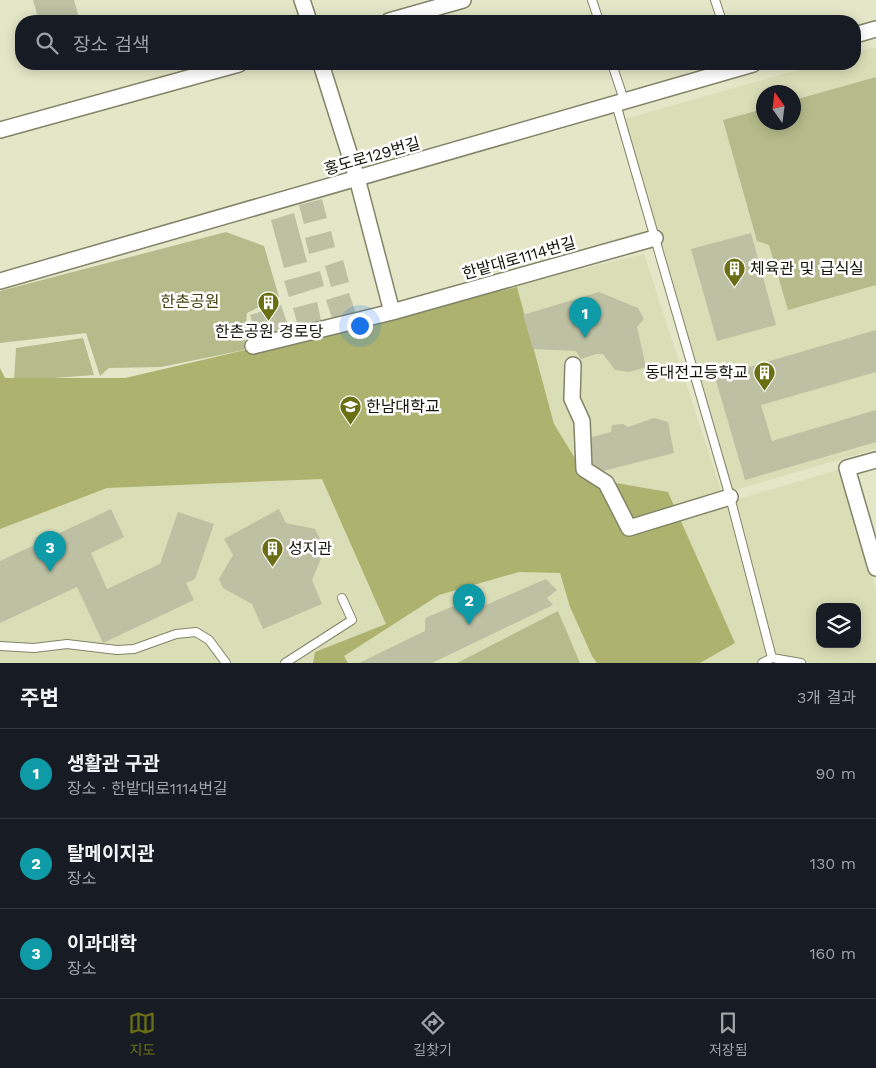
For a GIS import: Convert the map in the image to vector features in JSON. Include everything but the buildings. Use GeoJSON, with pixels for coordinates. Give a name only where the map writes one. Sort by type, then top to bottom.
{"type":"FeatureCollection","features":[{"type":"Feature","properties":{"kind":"street"},"geometry":{"type":"LineString","coordinates":[[302,0],[306,15]]}},
{"type":"Feature","properties":{"kind":"street"},"geometry":{"type":"LineString","coordinates":[[410,15],[463,0]]}},
{"type":"Feature","properties":{"kind":"street"},"geometry":{"type":"LineString","coordinates":[[861,33],[876,28]]}},
{"type":"Feature","properties":{"kind":"street"},"geometry":{"type":"LineString","coordinates":[[0,130],[217,70]]}},
{"type":"Feature","properties":{"kind":"street"},"geometry":{"type":"LineString","coordinates":[[323,70],[357,178],[392,312]]}},
{"type":"Feature","properties":{"kind":"street","name":"홍도로129번길"},"geometry":{"type":"LineString","coordinates":[[0,281],[620,102],[723,70]]}},
{"type":"Feature","properties":{"kind":"street","name":"한밭대로1114번길"},"geometry":{"type":"LineString","coordinates":[[253,346],[392,312],[655,238]]}},
{"type":"Feature","properties":{"kind":"street"},"geometry":{"type":"LineString","coordinates":[[573,365],[572,399],[582,421],[584,468],[606,483],[629,528],[730,497]]}},
{"type":"Feature","properties":{"kind":"street"},"geometry":{"type":"LineString","coordinates":[[876,460],[847,468],[876,568]]}},
{"type":"Feature","properties":{"kind":"lane"},"geometry":{"type":"LineString","coordinates":[[592,0],[597,15]]}},
{"type":"Feature","properties":{"kind":"lane"},"geometry":{"type":"LineString","coordinates":[[715,0],[720,15]]}},
{"type":"Feature","properties":{"kind":"lane"},"geometry":{"type":"LineString","coordinates":[[613,70],[655,238],[730,497],[772,658]]}},
{"type":"Feature","properties":{"kind":"lane"},"geometry":{"type":"LineString","coordinates":[[285,663],[352,620],[342,598]]}},
{"type":"Feature","properties":{"kind":"lane"},"geometry":{"type":"LineString","coordinates":[[0,646],[34,648],[67,644],[117,650],[134,649],[176,634],[196,632],[209,640],[226,663]]}},
{"type":"Feature","properties":{"kind":"lane"},"geometry":{"type":"LineString","coordinates":[[762,663],[772,658],[801,663]]}},
{"type":"Feature","properties":{"kind":"shaded area"},"geometry":{"type":"Polygon","coordinates":[[[876,47],[876,449],[731,491],[625,119],[798,70],[861,70],[861,51],[876,47]]]}},
{"type":"Feature","properties":{"kind":"shaded area","name":"한남대학교"},"geometry":{"type":"Polygon","coordinates":[[[644,254],[725,503],[841,469],[876,590],[876,663],[0,663],[0,374],[2,378],[125,379],[644,254]]]}},
{"type":"Feature","properties":{"kind":"green space"},"geometry":{"type":"Polygon","coordinates":[[[876,77],[876,285],[788,310],[769,245],[757,241],[723,120],[756,111],[756,130],[801,130],[801,98],[876,77]]]}},
{"type":"Feature","properties":{"kind":"green space","name":"한촌공원"},"geometry":{"type":"Polygon","coordinates":[[[226,232],[264,246],[279,297],[247,313],[244,350],[161,367],[109,368],[100,376],[86,333],[0,343],[0,291],[226,232]]]}},
{"type":"Feature","properties":{"kind":"green space"},"geometry":{"type":"Polygon","coordinates":[[[517,287],[554,424],[587,478],[668,492],[735,643],[700,663],[597,663],[570,607],[560,573],[519,572],[439,595],[344,656],[348,663],[313,663],[315,652],[386,624],[322,479],[107,488],[0,529],[0,368],[5,378],[125,378],[517,287]]]}},
{"type":"Feature","properties":{"kind":"green space"},"geometry":{"type":"Polygon","coordinates":[[[83,338],[94,375],[14,381],[16,348],[83,338]]]}},
{"type":"Feature","properties":{"kind":"green space"},"geometry":{"type":"Polygon","coordinates":[[[558,611],[580,663],[457,663],[558,611]]]}},
{"type":"Feature","properties":{"kind":"place","name":"체육관 및 급식실"},"geometry":{"type":"Point","coordinates":[734,287]}},
{"type":"Feature","properties":{"kind":"place","name":"한촌공원 경로당"},"geometry":{"type":"Point","coordinates":[269,321]}},
{"type":"Feature","properties":{"kind":"place","name":"생활관 구관"},"geometry":{"type":"Point","coordinates":[585,338]}},
{"type":"Feature","properties":{"kind":"place","name":"동대전고등학교"},"geometry":{"type":"Point","coordinates":[764,391]}},
{"type":"Feature","properties":{"kind":"place","name":"한남대학교"},"geometry":{"type":"Point","coordinates":[350,425]}},
{"type":"Feature","properties":{"kind":"place","name":"성지관"},"geometry":{"type":"Point","coordinates":[272,567]}},
{"type":"Feature","properties":{"kind":"place","name":"이과대학"},"geometry":{"type":"Point","coordinates":[50,572]}},
{"type":"Feature","properties":{"kind":"place","name":"탈메이지관"},"geometry":{"type":"Point","coordinates":[469,625]}}]}
